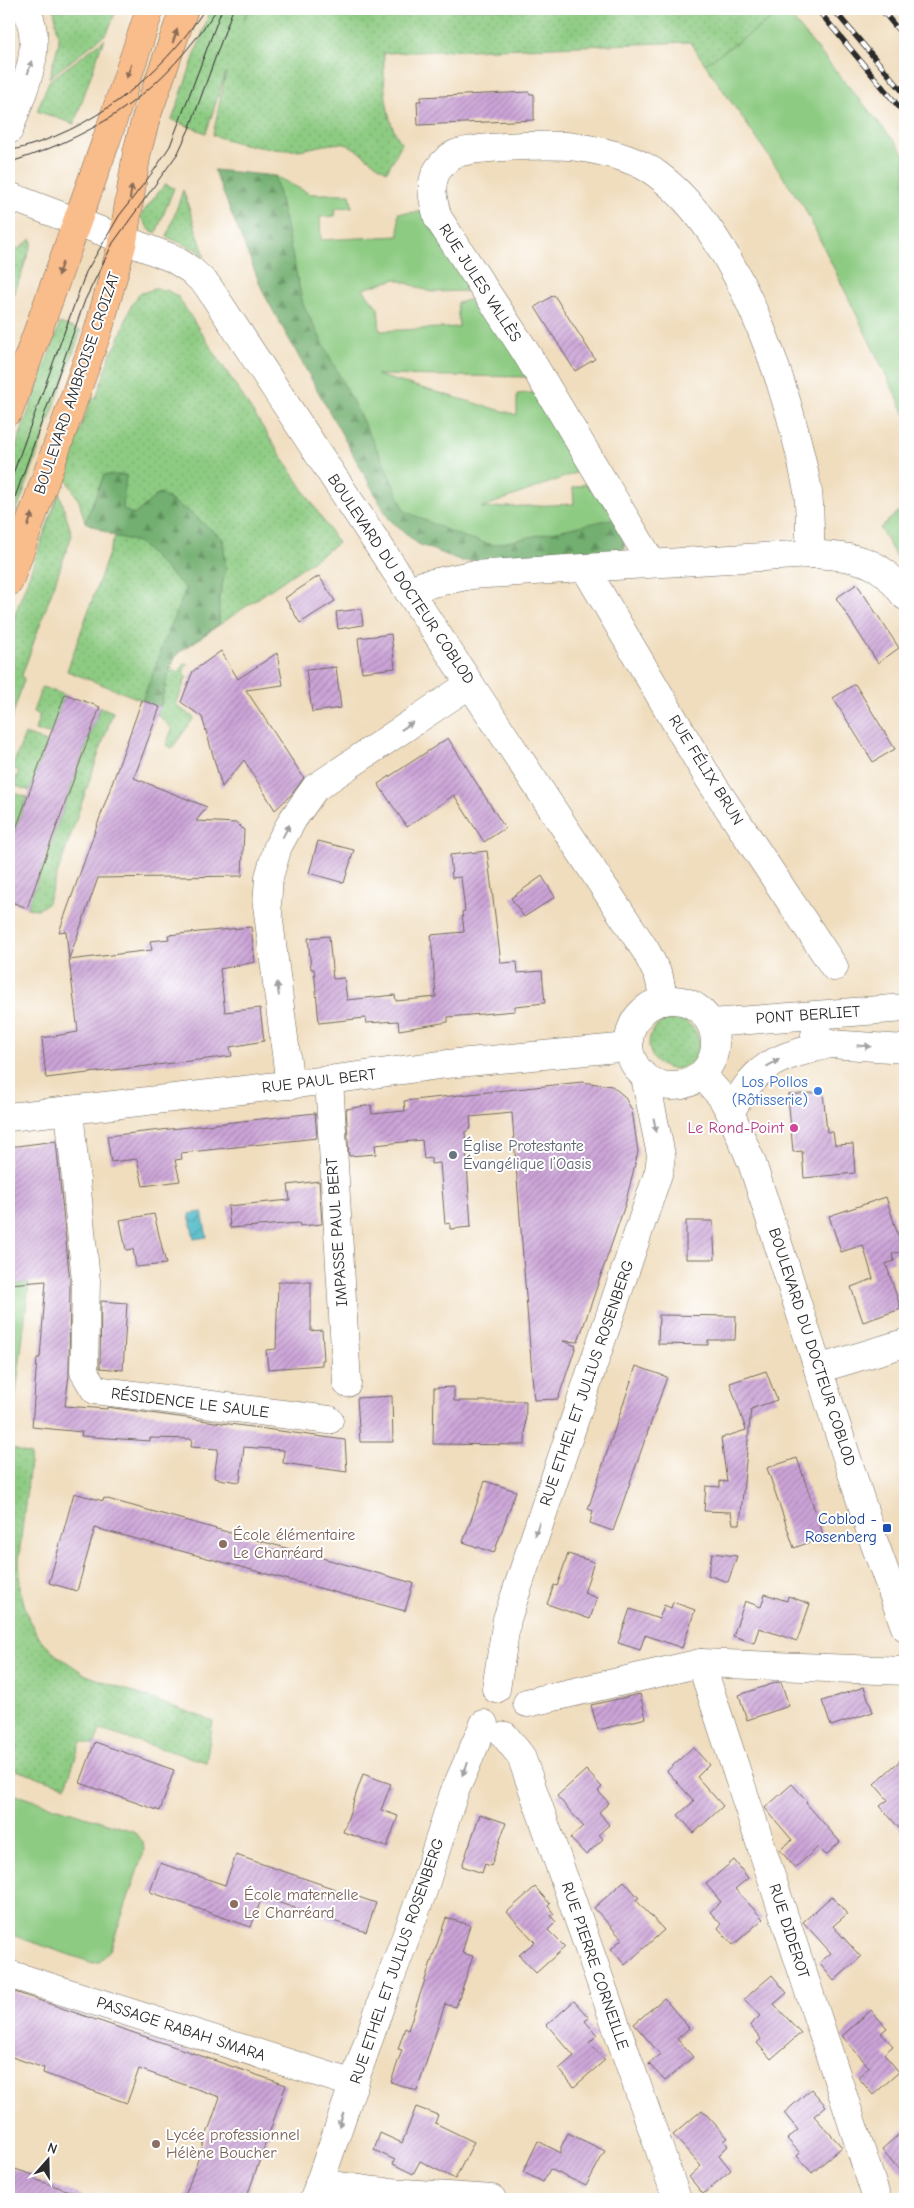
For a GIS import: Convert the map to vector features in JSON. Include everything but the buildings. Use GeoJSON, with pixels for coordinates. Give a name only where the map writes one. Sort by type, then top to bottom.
{"type":"FeatureCollection","features":[{"type":"Feature","properties":{"kind":"main road"},"geometry":{"type":"LineString","coordinates":[[9,411],[150,9]]}},
{"type":"Feature","properties":{"kind":"main road","name":"BOULEVARD AMBROISE CROIZAT"},"geometry":{"type":"LineString","coordinates":[[9,582],[99,328],[123,241],[137,152],[146,118],[184,9]]}},
{"type":"Feature","properties":{"kind":"street"},"geometry":{"type":"LineString","coordinates":[[9,130],[33,59],[35,41],[26,9]]}},
{"type":"Feature","properties":{"kind":"street","name":"RUE JULES VALLÈS"},"geometry":{"type":"LineString","coordinates":[[652,562],[525,351],[438,218],[432,201],[432,185],[439,168],[453,155],[474,149],[548,146],[575,146],[603,152],[629,160],[657,174],[702,219],[730,263],[758,319],[786,402],[807,488],[811,554]]}},
{"type":"Feature","properties":{"kind":"street","name":"BOULEVARD DU DOCTEUR COBLOD"},"geometry":{"type":"LineString","coordinates":[[9,196],[123,241],[172,258],[191,270],[207,285],[646,951],[659,977],[664,1001]]}},
{"type":"Feature","properties":{"kind":"street"},"geometry":{"type":"LineString","coordinates":[[408,590],[471,575],[652,562],[811,554],[846,556],[867,562],[885,573],[905,596]]}},
{"type":"Feature","properties":{"kind":"street","name":"RUE FÉLIX BRUN"},"geometry":{"type":"LineString","coordinates":[[585,568],[709,779],[834,967]]}},
{"type":"Feature","properties":{"kind":"street"},"geometry":{"type":"LineString","coordinates":[[290,1084],[268,905],[269,878],[278,846],[292,819],[315,788],[470,684]]}},
{"type":"Feature","properties":{"kind":"street"},"geometry":{"type":"LineString","coordinates":[[675,1000],[696,1007],[711,1023],[715,1036],[715,1051],[710,1064],[702,1075],[691,1082],[680,1086],[662,1085],[645,1077],[634,1063],[629,1047],[630,1034],[638,1018],[652,1005],[675,1000]]}},
{"type":"Feature","properties":{"kind":"street","name":"PONT BERLIET"},"geometry":{"type":"LineString","coordinates":[[711,1023],[905,1008]]}},
{"type":"Feature","properties":{"kind":"street"},"geometry":{"type":"LineString","coordinates":[[789,1017],[829,1044]]}},
{"type":"Feature","properties":{"kind":"street"},"geometry":{"type":"LineString","coordinates":[[730,1112],[759,1072],[787,1056],[829,1044],[905,1049]]}},
{"type":"Feature","properties":{"kind":"street","name":"RUE PAUL BERT"},"geometry":{"type":"LineString","coordinates":[[9,1117],[328,1080],[447,1064],[629,1047]]}},
{"type":"Feature","properties":{"kind":"street","name":"BOULEVARD DU DOCTEUR COBLOD"},"geometry":{"type":"LineString","coordinates":[[702,1075],[721,1096],[752,1163],[874,1542],[905,1627]]}},
{"type":"Feature","properties":{"kind":"street","name":"RUE ETHEL ET JULIUS ROSENBERG"},"geometry":{"type":"LineString","coordinates":[[317,2191],[423,1891],[454,1793],[495,1730],[481,1708],[489,1694],[496,1689],[507,1619],[659,1171],[661,1154],[645,1077]]}},
{"type":"Feature","properties":{"kind":"street","name":"IMPASSE PAUL BERT"},"geometry":{"type":"LineString","coordinates":[[328,1080],[347,1383]]}},
{"type":"Feature","properties":{"kind":"street","name":"RÉSIDENCE LE SAULE"},"geometry":{"type":"LineString","coordinates":[[69,1110],[86,1282],[84,1372],[96,1390],[329,1420]]}},
{"type":"Feature","properties":{"kind":"street"},"geometry":{"type":"LineString","coordinates":[[818,1369],[905,1343]]}},
{"type":"Feature","properties":{"kind":"street"},"geometry":{"type":"LineString","coordinates":[[527,1703],[701,1663],[905,1671]]}},
{"type":"Feature","properties":{"kind":"street","name":"RUE DIDEROT"},"geometry":{"type":"LineString","coordinates":[[701,1663],[877,2199]]}},
{"type":"Feature","properties":{"kind":"street"},"geometry":{"type":"LineString","coordinates":[[495,1730],[517,1733],[525,1725],[529,1715],[527,1703],[521,1694],[512,1688],[496,1689]]}},
{"type":"Feature","properties":{"kind":"street","name":"RUE PIERRE CORNEILLE"},"geometry":{"type":"LineString","coordinates":[[495,1730],[521,1756],[677,2199]]}},
{"type":"Feature","properties":{"kind":"street","name":"PASSAGE RABAH SMARA"},"geometry":{"type":"LineString","coordinates":[[9,1974],[354,2084]]}},
{"type":"Feature","properties":{"kind":"street"},"geometry":{"type":"LineString","coordinates":[[317,2191],[375,2191],[492,2199]]}},
{"type":"Feature","properties":{"kind":"green space"},"geometry":{"type":"Polygon","coordinates":[[[54,9],[117,9],[107,33],[49,78],[59,42],[54,9]]]}},
{"type":"Feature","properties":{"kind":"green space"},"geometry":{"type":"Polygon","coordinates":[[[211,9],[247,9],[244,20],[248,9],[787,9],[705,64],[690,42],[384,53],[386,100],[392,125],[402,143],[387,171],[348,145],[330,144],[298,150],[277,149],[243,144],[213,135],[226,72],[206,133],[172,120],[211,9]]]}},
{"type":"Feature","properties":{"kind":"green space"},"geometry":{"type":"Polygon","coordinates":[[[785,10],[905,154],[905,414],[804,207],[705,64],[785,10]]]}},
{"type":"Feature","properties":{"kind":"green space"},"geometry":{"type":"Polygon","coordinates":[[[105,39],[74,124],[37,111],[49,81],[105,39]]]}},
{"type":"Feature","properties":{"kind":"green space"},"geometry":{"type":"Polygon","coordinates":[[[214,170],[275,176],[303,304],[381,457],[405,511],[620,517],[625,549],[500,560],[462,561],[418,544],[389,519],[264,294],[214,170]]]}},
{"type":"Feature","properties":{"kind":"green space"},"geometry":{"type":"Polygon","coordinates":[[[275,176],[310,194],[350,194],[352,207],[336,208],[335,216],[320,217],[321,240],[399,236],[398,213],[421,212],[472,291],[430,292],[396,279],[363,289],[378,308],[380,331],[459,327],[457,303],[479,297],[533,377],[376,375],[517,415],[517,394],[541,392],[589,468],[481,508],[574,504],[573,488],[595,481],[620,517],[493,545],[458,535],[405,511],[381,457],[303,304],[275,176]]]}},
{"type":"Feature","properties":{"kind":"green space"},"geometry":{"type":"Polygon","coordinates":[[[165,184],[174,188],[156,233],[149,229],[140,216],[165,184]]]}},
{"type":"Feature","properties":{"kind":"green space"},"geometry":{"type":"Polygon","coordinates":[[[183,190],[205,257],[197,250],[167,237],[183,190]]]}},
{"type":"Feature","properties":{"kind":"green space"},"geometry":{"type":"Polygon","coordinates":[[[31,239],[32,243],[9,309],[9,243],[14,248],[19,249],[31,239]]]}},
{"type":"Feature","properties":{"kind":"green space"},"geometry":{"type":"Polygon","coordinates":[[[154,289],[167,290],[178,297],[338,543],[177,654],[170,668],[177,673],[184,664],[188,664],[183,672],[187,676],[176,705],[194,718],[172,748],[166,745],[172,729],[157,714],[160,707],[67,671],[115,536],[85,522],[79,501],[64,474],[92,397],[96,398],[111,353],[117,344],[131,306],[139,294],[154,289]]]}},
{"type":"Feature","properties":{"kind":"green space"},"geometry":{"type":"Polygon","coordinates":[[[60,323],[81,331],[9,533],[9,466],[60,323]]]}},
{"type":"Feature","properties":{"kind":"green space"},"geometry":{"type":"Polygon","coordinates":[[[104,475],[126,475],[123,509],[134,515],[159,493],[188,511],[223,539],[226,569],[219,598],[219,624],[177,654],[170,668],[160,707],[142,700],[186,589],[138,542],[115,536],[85,522],[104,475]]]}},
{"type":"Feature","properties":{"kind":"green space"},"geometry":{"type":"Polygon","coordinates":[[[58,495],[60,495],[72,535],[22,675],[24,680],[9,726],[9,631],[58,495]]]}},
{"type":"Feature","properties":{"kind":"green space"},"geometry":{"type":"Polygon","coordinates":[[[905,506],[905,573],[880,528],[905,506]]]}},
{"type":"Feature","properties":{"kind":"green space"},"geometry":{"type":"Polygon","coordinates":[[[42,687],[65,695],[51,735],[35,730],[40,715],[33,712],[42,687]]]}},
{"type":"Feature","properties":{"kind":"green space"},"geometry":{"type":"Polygon","coordinates":[[[100,707],[113,712],[47,904],[38,909],[27,908],[100,707]]]}},
{"type":"Feature","properties":{"kind":"green space"},"geometry":{"type":"Polygon","coordinates":[[[25,734],[47,742],[30,791],[13,785],[19,771],[12,768],[25,734]]]}},
{"type":"Feature","properties":{"kind":"green space"},"geometry":{"type":"Polygon","coordinates":[[[9,791],[27,797],[9,847],[9,791]]]}},
{"type":"Feature","properties":{"kind":"green space"},"geometry":{"type":"Polygon","coordinates":[[[669,1019],[679,1019],[692,1026],[699,1039],[699,1049],[692,1062],[679,1069],[669,1069],[660,1065],[653,1058],[649,1049],[649,1039],[653,1030],[660,1023],[669,1019]]]}},
{"type":"Feature","properties":{"kind":"green space"},"geometry":{"type":"Polygon","coordinates":[[[29,1283],[10,1447],[9,1285],[29,1283]]]}},
{"type":"Feature","properties":{"kind":"green space"},"geometry":{"type":"Polygon","coordinates":[[[9,1447],[31,1455],[19,1555],[20,1590],[29,1620],[40,1639],[55,1654],[86,1675],[213,1721],[206,1762],[100,1730],[94,1745],[81,1741],[66,1786],[9,1768],[17,1745],[9,1742],[9,1447]]]}},
{"type":"Feature","properties":{"kind":"green space"},"geometry":{"type":"Polygon","coordinates":[[[16,1795],[133,1831],[143,1842],[144,1851],[110,1951],[99,1962],[93,1963],[9,1934],[9,1797],[16,1795]]]}},
{"type":"Feature","properties":{"kind":"water"},"geometry":{"type":"Polygon","coordinates":[[[202,1212],[207,1237],[194,1239],[189,1214],[202,1212]]]}},
{"type":"Feature","properties":{"kind":"tram line"},"geometry":{"type":"LineString","coordinates":[[13,150],[42,142],[70,130],[122,98],[167,57],[205,9]]}},
{"type":"Feature","properties":{"kind":"tram line"},"geometry":{"type":"LineString","coordinates":[[14,161],[77,136],[130,104],[176,62],[217,9]]}},
{"type":"Feature","properties":{"kind":"tram line"},"geometry":{"type":"LineString","coordinates":[[9,485],[86,272],[119,216],[170,146],[222,9]]}},
{"type":"Feature","properties":{"kind":"tram line"},"geometry":{"type":"LineString","coordinates":[[9,514],[85,300],[113,243],[178,153],[190,127],[233,9]]}},
{"type":"Feature","properties":{"kind":"railway"},"geometry":{"type":"LineString","coordinates":[[817,9],[905,114]]}},
{"type":"Feature","properties":{"kind":"railway"},"geometry":{"type":"LineString","coordinates":[[833,9],[905,94]]}},
{"type":"Feature","properties":{"kind":"railway"},"geometry":{"type":"LineString","coordinates":[[881,9],[905,38]]}},
{"type":"Feature","properties":{"kind":"place","name":"Los Pollos (Rôtisserie)"},"geometry":{"type":"Point","coordinates":[818,1091]}},
{"type":"Feature","properties":{"kind":"place","name":"Le Rond-Point"},"geometry":{"type":"Point","coordinates":[794,1128]}},
{"type":"Feature","properties":{"kind":"place","name":"Église Protestante Évangélique l’Oasis"},"geometry":{"type":"Point","coordinates":[453,1155]}},
{"type":"Feature","properties":{"kind":"place","name":"Coblod - Rosenberg"},"geometry":{"type":"Point","coordinates":[887,1528]}},
{"type":"Feature","properties":{"kind":"place","name":"École élémentaire Le Charréard"},"geometry":{"type":"Point","coordinates":[223,1544]}},
{"type":"Feature","properties":{"kind":"place","name":"École maternelle Le Charréard"},"geometry":{"type":"Point","coordinates":[234,1904]}},
{"type":"Feature","properties":{"kind":"place","name":"Lycée professionnel Hélène Boucher"},"geometry":{"type":"Point","coordinates":[156,2144]}}]}
